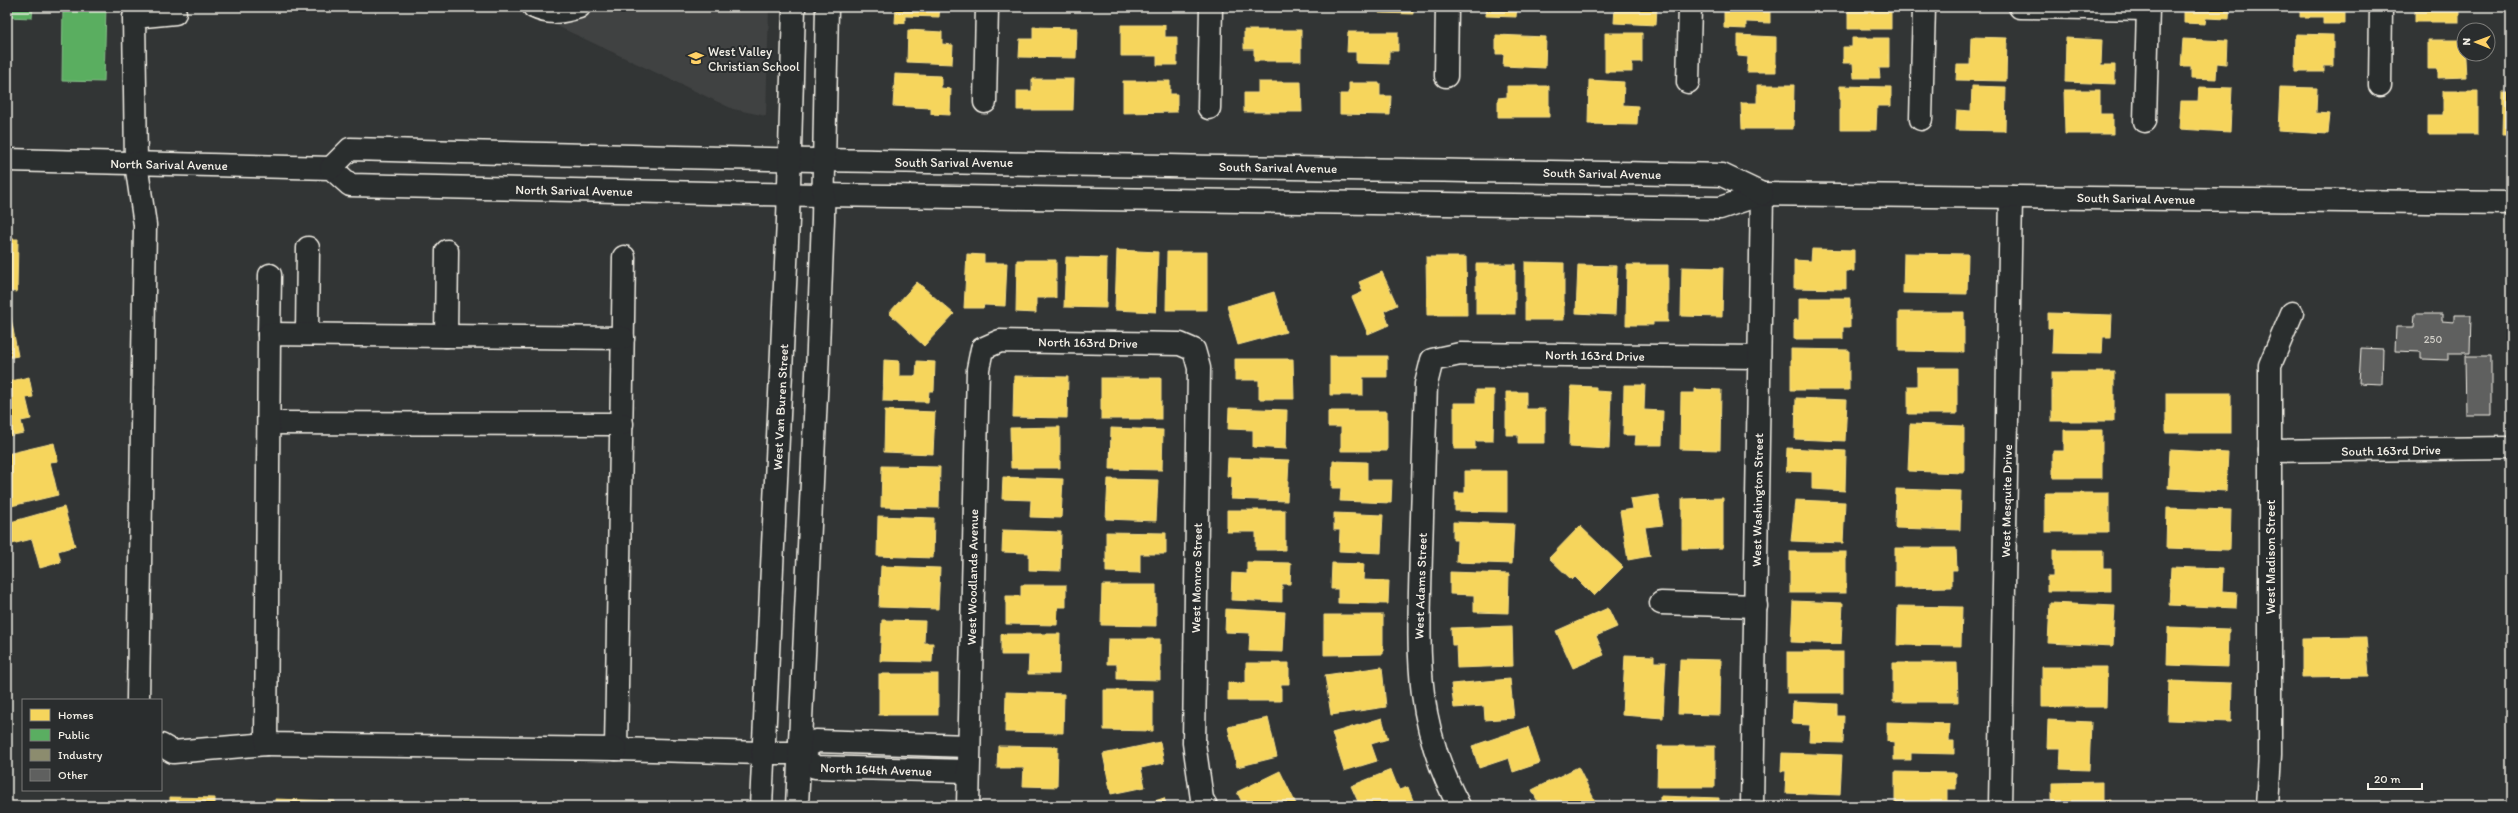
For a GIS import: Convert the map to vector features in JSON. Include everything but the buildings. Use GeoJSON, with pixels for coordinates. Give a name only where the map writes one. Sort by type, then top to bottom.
{"type":"FeatureCollection","features":[{"type":"Feature","properties":{"kind":"main road"},"geometry":{"type":"LineString","coordinates":[[534,7],[542,11],[560,13],[579,7]]}},
{"type":"Feature","properties":{"kind":"main road","name":"West Van Buren Street"},"geometry":{"type":"LineString","coordinates":[[761,806],[762,753],[789,194],[794,7]]}},
{"type":"Feature","properties":{"kind":"main road"},"geometry":{"type":"LineString","coordinates":[[797,806],[798,753],[817,374],[824,194],[827,7]]}},
{"type":"Feature","properties":{"kind":"main road"},"geometry":{"type":"LineString","coordinates":[[985,102],[987,7]]}},
{"type":"Feature","properties":{"kind":"main road"},"geometry":{"type":"LineString","coordinates":[[1209,108],[1211,7]]}},
{"type":"Feature","properties":{"kind":"main road"},"geometry":{"type":"LineString","coordinates":[[1446,76],[1447,7]]}},
{"type":"Feature","properties":{"kind":"main road"},"geometry":{"type":"LineString","coordinates":[[1688,82],[1690,7]]}},
{"type":"Feature","properties":{"kind":"main road"},"geometry":{"type":"LineString","coordinates":[[1921,119],[1924,7]]}},
{"type":"Feature","properties":{"kind":"main road"},"geometry":{"type":"LineString","coordinates":[[2020,7],[2148,8],[2145,121]]}},
{"type":"Feature","properties":{"kind":"main road"},"geometry":{"type":"LineString","coordinates":[[2380,85],[2381,7]]}},
{"type":"Feature","properties":{"kind":"main road"},"geometry":{"type":"LineString","coordinates":[[138,699],[145,225],[136,163],[134,17],[175,14]]}},
{"type":"Feature","properties":{"kind":"main road"},"geometry":{"type":"LineString","coordinates":[[331,168],[350,149],[790,160]]}},
{"type":"Feature","properties":{"kind":"main road","name":"North Sarival Avenue"},"geometry":{"type":"LineString","coordinates":[[7,160],[331,168],[350,185],[824,194]]}},
{"type":"Feature","properties":{"kind":"main road","name":"South Sarival Avenue"},"geometry":{"type":"LineString","coordinates":[[790,160],[1722,175],[1762,194]]}},
{"type":"Feature","properties":{"kind":"main road","name":"South Sarival Avenue"},"geometry":{"type":"LineString","coordinates":[[824,194],[1720,208],[1762,194],[2511,203]]}},
{"type":"Feature","properties":{"kind":"main road","name":"West Washington Street"},"geometry":{"type":"LineString","coordinates":[[1752,806],[1762,194]]}},
{"type":"Feature","properties":{"kind":"main road","name":"West Mesquite Drive"},"geometry":{"type":"LineString","coordinates":[[2000,806],[2011,197]]}},
{"type":"Feature","properties":{"kind":"main road"},"geometry":{"type":"LineString","coordinates":[[307,334],[308,248]]}},
{"type":"Feature","properties":{"kind":"main road"},"geometry":{"type":"LineString","coordinates":[[446,336],[447,251]]}},
{"type":"Feature","properties":{"kind":"main road"},"geometry":{"type":"LineString","coordinates":[[616,749],[624,257]]}},
{"type":"Feature","properties":{"kind":"main road"},"geometry":{"type":"LineString","coordinates":[[266,744],[270,275]]}},
{"type":"Feature","properties":{"kind":"main road","name":"West Madison Street"},"geometry":{"type":"LineString","coordinates":[[2267,806],[2270,754],[2270,365],[2292,313]]}},
{"type":"Feature","properties":{"kind":"main road"},"geometry":{"type":"LineString","coordinates":[[270,334],[623,338]]}},
{"type":"Feature","properties":{"kind":"main road","name":"North 163rd Drive"},"geometry":{"type":"LineString","coordinates":[[982,349],[1000,341],[1180,344],[1194,350]]}},
{"type":"Feature","properties":{"kind":"main road","name":"West Woodlands Avenue"},"geometry":{"type":"LineString","coordinates":[[968,806],[967,771],[978,369],[982,349]]}},
{"type":"Feature","properties":{"kind":"main road","name":"West Monroe Street"},"geometry":{"type":"LineString","coordinates":[[1194,350],[1199,368],[1194,743],[1202,799],[1206,806]]}},
{"type":"Feature","properties":{"kind":"main road","name":"North 163rd Drive"},"geometry":{"type":"LineString","coordinates":[[1432,360],[1460,354],[1759,357]]}},
{"type":"Feature","properties":{"kind":"main road","name":"West Adams Street"},"geometry":{"type":"LineString","coordinates":[[1432,360],[1426,384],[1419,650],[1422,699],[1430,734],[1459,806]]}},
{"type":"Feature","properties":{"kind":"main road"},"geometry":{"type":"LineString","coordinates":[[268,423],[622,424]]}},
{"type":"Feature","properties":{"kind":"main road","name":"South 163rd Drive"},"geometry":{"type":"LineString","coordinates":[[2270,451],[2511,448]]}},
{"type":"Feature","properties":{"kind":"main road"},"geometry":{"type":"LineString","coordinates":[[1661,603],[1756,606]]}},
{"type":"Feature","properties":{"kind":"main road","name":"North 164th Avenue"},"geometry":{"type":"LineString","coordinates":[[967,771],[815,767],[798,753],[816,741],[825,740],[968,746]]}},
{"type":"Feature","properties":{"kind":"main road"},"geometry":{"type":"LineString","coordinates":[[162,746],[173,752],[266,744],[798,753]]}},
{"type":"Feature","properties":{"kind":"shaded area","name":"West Valley Christian School"},"geometry":{"type":"Polygon","coordinates":[[[517,7],[769,7],[766,116],[733,109],[517,7]]]}},
{"type":"Feature","properties":{"kind":"place","name":"West Valley Christian School"},"geometry":{"type":"Point","coordinates":[696,58]}}]}
